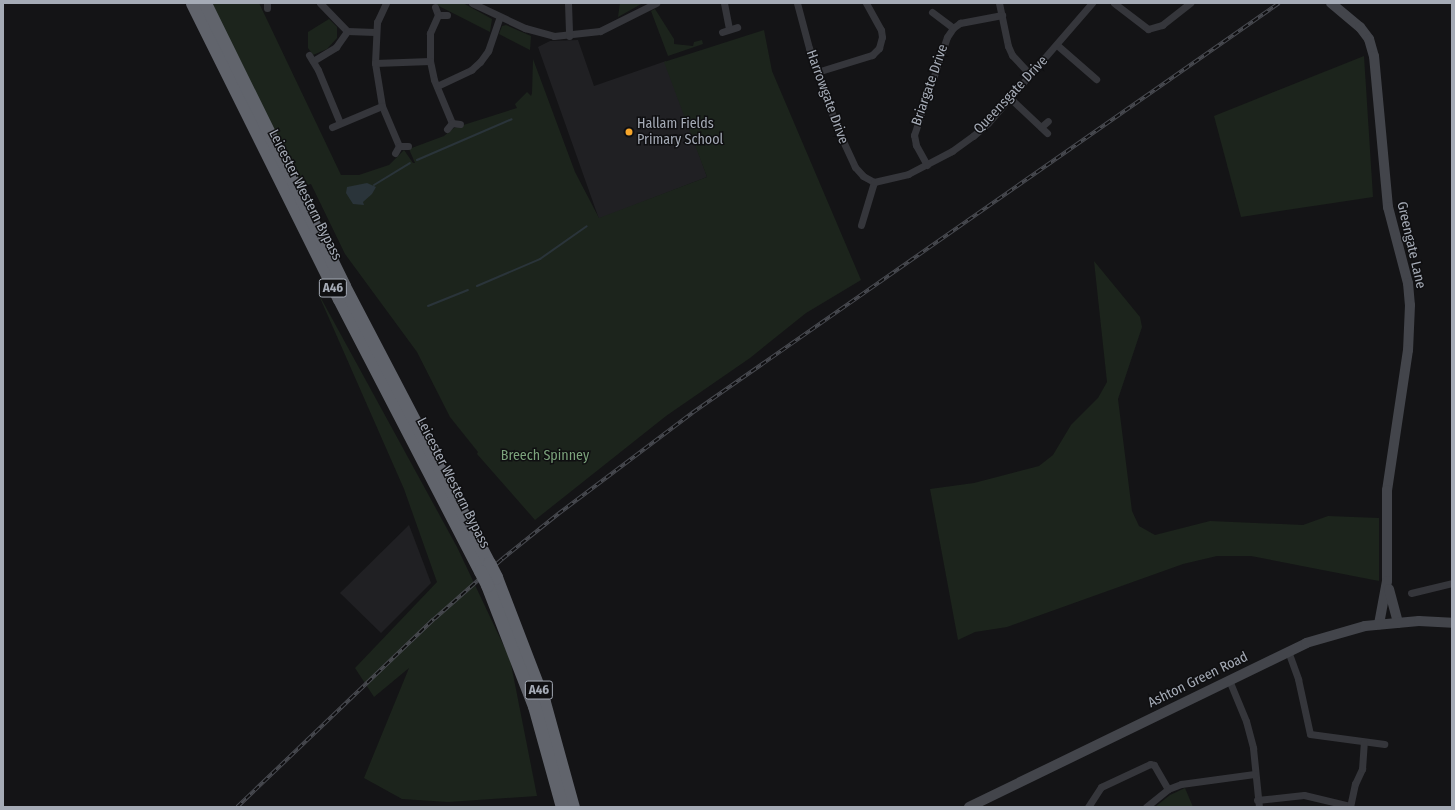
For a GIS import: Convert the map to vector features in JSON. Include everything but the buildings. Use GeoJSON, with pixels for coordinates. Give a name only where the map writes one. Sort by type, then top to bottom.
{"type":"FeatureCollection","features":[{"type":"Feature","properties":{"kind":"highway","name":"Leicester Western Bypass"},"geometry":{"type":"LineString","coordinates":[[192,3],[322,266],[484,567]]}},
{"type":"Feature","properties":{"kind":"highway","name":"Leicester Western Bypass"},"geometry":{"type":"LineString","coordinates":[[205,3],[484,567]]}},
{"type":"Feature","properties":{"kind":"highway","name":"A46"},"geometry":{"type":"LineString","coordinates":[[484,567],[544,702],[572,807]]}},
{"type":"Feature","properties":{"kind":"highway","name":"A46"},"geometry":{"type":"LineString","coordinates":[[491,581],[534,706],[562,807]]}},
{"type":"Feature","properties":{"kind":"street"},"geometry":{"type":"LineString","coordinates":[[320,3],[347,31],[375,32]]}},
{"type":"Feature","properties":{"kind":"street"},"geometry":{"type":"LineString","coordinates":[[386,3],[378,17],[375,32],[375,63],[382,106],[399,146]]}},
{"type":"Feature","properties":{"kind":"street"},"geometry":{"type":"LineString","coordinates":[[568,3],[570,36]]}},
{"type":"Feature","properties":{"kind":"street"},"geometry":{"type":"LineString","coordinates":[[475,4],[500,17],[544,35],[570,36],[600,31],[656,3]]}},
{"type":"Feature","properties":{"kind":"street"},"geometry":{"type":"LineString","coordinates":[[724,3],[726,31],[737,26]]}},
{"type":"Feature","properties":{"kind":"street","name":"Harrowgate Drive"},"geometry":{"type":"LineString","coordinates":[[797,3],[817,72],[837,128],[855,167],[863,176],[874,182]]}},
{"type":"Feature","properties":{"kind":"street"},"geometry":{"type":"LineString","coordinates":[[817,72],[872,55],[879,48],[882,37],[881,30],[866,3]]}},
{"type":"Feature","properties":{"kind":"street"},"geometry":{"type":"LineString","coordinates":[[999,3],[1010,50],[1030,74]]}},
{"type":"Feature","properties":{"kind":"street","name":"Queensgate Drive"},"geometry":{"type":"LineString","coordinates":[[874,182],[891,180],[927,165],[973,136],[1010,98],[1089,6],[1080,3]]}},
{"type":"Feature","properties":{"kind":"street"},"geometry":{"type":"LineString","coordinates":[[1114,3],[1148,29],[1162,25],[1190,3]]}},
{"type":"Feature","properties":{"kind":"street","name":"Greengate Lane"},"geometry":{"type":"LineString","coordinates":[[1331,3],[1360,27],[1369,39],[1374,56],[1388,207],[1408,283],[1408,350],[1386,501],[1387,581],[1379,624]]}},
{"type":"Feature","properties":{"kind":"street"},"geometry":{"type":"LineString","coordinates":[[435,8],[438,15],[430,33],[430,61],[437,86],[452,123]]}},
{"type":"Feature","properties":{"kind":"street","name":"Briargate Drive"},"geometry":{"type":"LineString","coordinates":[[932,11],[953,28]]}},
{"type":"Feature","properties":{"kind":"street"},"geometry":{"type":"LineString","coordinates":[[438,15],[447,15]]}},
{"type":"Feature","properties":{"kind":"street","name":"Briargate Drive"},"geometry":{"type":"LineString","coordinates":[[927,165],[916,145],[914,135],[947,37],[953,28],[960,23],[1002,15]]}},
{"type":"Feature","properties":{"kind":"street"},"geometry":{"type":"LineString","coordinates":[[437,86],[471,70],[480,62],[488,51],[500,17]]}},
{"type":"Feature","properties":{"kind":"street"},"geometry":{"type":"LineString","coordinates":[[340,124],[311,58],[336,47],[347,31]]}},
{"type":"Feature","properties":{"kind":"street"},"geometry":{"type":"LineString","coordinates":[[1057,45],[1086,75],[1096,79]]}},
{"type":"Feature","properties":{"kind":"street"},"geometry":{"type":"LineString","coordinates":[[375,63],[430,61]]}},
{"type":"Feature","properties":{"kind":"street"},"geometry":{"type":"LineString","coordinates":[[1010,98],[1047,133]]}},
{"type":"Feature","properties":{"kind":"street"},"geometry":{"type":"LineString","coordinates":[[332,127],[382,106]]}},
{"type":"Feature","properties":{"kind":"street"},"geometry":{"type":"LineString","coordinates":[[1041,127],[1048,121]]}},
{"type":"Feature","properties":{"kind":"street"},"geometry":{"type":"LineString","coordinates":[[452,123],[460,124]]}},
{"type":"Feature","properties":{"kind":"street"},"geometry":{"type":"LineString","coordinates":[[447,130],[452,123]]}},
{"type":"Feature","properties":{"kind":"street"},"geometry":{"type":"LineString","coordinates":[[399,146],[408,146]]}},
{"type":"Feature","properties":{"kind":"street"},"geometry":{"type":"LineString","coordinates":[[395,153],[399,146]]}},
{"type":"Feature","properties":{"kind":"street"},"geometry":{"type":"LineString","coordinates":[[861,226],[874,182]]}},
{"type":"Feature","properties":{"kind":"street","name":"Greengate Lane"},"geometry":{"type":"LineString","coordinates":[[1387,581],[1398,623]]}},
{"type":"Feature","properties":{"kind":"street"},"geometry":{"type":"LineString","coordinates":[[1411,593],[1452,583]]}},
{"type":"Feature","properties":{"kind":"street","name":"Ashton Green Road"},"geometry":{"type":"LineString","coordinates":[[969,807],[1288,651],[1329,635],[1379,624],[1452,623]]}},
{"type":"Feature","properties":{"kind":"street"},"geometry":{"type":"LineString","coordinates":[[1288,651],[1298,679],[1309,733],[1315,736],[1384,744]]}},
{"type":"Feature","properties":{"kind":"street"},"geometry":{"type":"LineString","coordinates":[[1229,680],[1246,721],[1255,760],[1254,774],[1259,807]]}},
{"type":"Feature","properties":{"kind":"street"},"geometry":{"type":"LineString","coordinates":[[1257,800],[1304,795],[1350,807],[1362,769],[1364,742]]}},
{"type":"Feature","properties":{"kind":"street"},"geometry":{"type":"LineString","coordinates":[[1088,807],[1100,787],[1150,764],[1154,765],[1168,789]]}},
{"type":"Feature","properties":{"kind":"street"},"geometry":{"type":"LineString","coordinates":[[1146,807],[1168,789],[1205,779],[1254,774]]}},
{"type":"Feature","properties":{"kind":"shaded area","name":"Hallam Fields Primary School"},"geometry":{"type":"Polygon","coordinates":[[[578,40],[594,86],[666,61],[707,177],[599,219],[538,47],[550,41],[578,40]]]}},
{"type":"Feature","properties":{"kind":"shaded area"},"geometry":{"type":"Polygon","coordinates":[[[367,183],[376,187],[372,194],[363,202],[364,205],[353,204],[346,193],[347,187],[367,183]]]}},
{"type":"Feature","properties":{"kind":"shaded area"},"geometry":{"type":"Polygon","coordinates":[[[409,525],[431,583],[381,633],[340,593],[409,525]]]}},
{"type":"Feature","properties":{"kind":"green space","name":"Breech Spinney"},"geometry":{"type":"Polygon","coordinates":[[[210,3],[259,3],[341,175],[359,175],[389,165],[404,150],[413,163],[415,163],[409,149],[444,136],[454,128],[517,108],[515,104],[527,92],[531,96],[532,93],[533,59],[575,172],[599,218],[707,177],[664,62],[764,30],[772,71],[861,280],[806,313],[750,358],[666,416],[535,520],[477,454],[478,452],[450,417],[417,352],[345,254],[311,184],[300,187],[210,3]]]}},
{"type":"Feature","properties":{"kind":"green space"},"geometry":{"type":"Polygon","coordinates":[[[433,3],[463,3],[492,19],[490,32],[433,3]]]}},
{"type":"Feature","properties":{"kind":"green space"},"geometry":{"type":"Polygon","coordinates":[[[620,3],[643,3],[618,17],[620,3]]]}},
{"type":"Feature","properties":{"kind":"green space"},"geometry":{"type":"Polygon","coordinates":[[[655,9],[674,39],[674,44],[693,46],[694,42],[702,40],[703,44],[668,56],[651,11],[655,9]]]}},
{"type":"Feature","properties":{"kind":"green space"},"geometry":{"type":"Polygon","coordinates":[[[329,19],[337,27],[337,38],[327,49],[313,55],[308,48],[308,32],[329,19]]]}},
{"type":"Feature","properties":{"kind":"green space"},"geometry":{"type":"Polygon","coordinates":[[[506,25],[531,36],[530,50],[499,34],[502,26],[506,25]]]}},
{"type":"Feature","properties":{"kind":"green space"},"geometry":{"type":"Polygon","coordinates":[[[1364,56],[1373,197],[1241,217],[1214,116],[1364,56]]]}},
{"type":"Feature","properties":{"kind":"green space"},"geometry":{"type":"Polygon","coordinates":[[[1094,261],[1140,317],[1142,327],[1118,399],[1132,511],[1139,526],[1155,535],[1210,521],[1303,525],[1328,516],[1379,518],[1379,581],[1251,556],[1217,556],[1183,564],[1007,627],[975,632],[958,640],[930,489],[974,483],[1039,466],[1053,455],[1071,425],[1098,398],[1107,382],[1094,261]]]}},
{"type":"Feature","properties":{"kind":"green space"},"geometry":{"type":"Polygon","coordinates":[[[317,291],[457,547],[510,659],[537,796],[448,802],[402,799],[364,778],[409,668],[374,697],[355,668],[437,582],[404,489],[317,291]]]}},
{"type":"Feature","properties":{"kind":"green space"},"geometry":{"type":"Polygon","coordinates":[[[1185,788],[1193,807],[1155,807],[1170,795],[1185,788]]]}},
{"type":"Feature","properties":{"kind":"waterway"},"geometry":{"type":"LineString","coordinates":[[417,160],[512,119]]}},
{"type":"Feature","properties":{"kind":"waterway"},"geometry":{"type":"LineString","coordinates":[[374,185],[410,163]]}},
{"type":"Feature","properties":{"kind":"waterway"},"geometry":{"type":"LineString","coordinates":[[477,286],[540,259],[587,226]]}},
{"type":"Feature","properties":{"kind":"waterway"},"geometry":{"type":"LineString","coordinates":[[428,306],[468,290]]}},
{"type":"Feature","properties":{"kind":"railway"},"geometry":{"type":"LineString","coordinates":[[237,807],[434,619],[502,559],[558,514],[692,413],[1279,3]]}},
{"type":"Feature","properties":{"kind":"place","name":"Hallam Fields Primary School"},"geometry":{"type":"Point","coordinates":[629,132]}}]}
